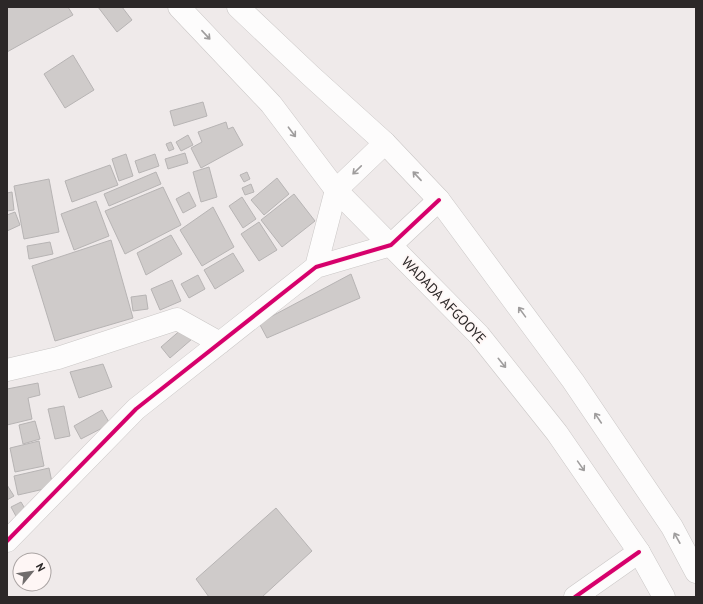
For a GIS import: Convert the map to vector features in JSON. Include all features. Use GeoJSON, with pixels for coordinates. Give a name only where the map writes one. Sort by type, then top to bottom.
{"type":"FeatureCollection","features":[{"type":"Feature","properties":{"kind":"main road","name":"WADADA AFGOOYE"},"geometry":{"type":"LineString","coordinates":[[179,7],[271,104],[336,190],[479,335],[557,432],[640,552],[664,597]]}},
{"type":"Feature","properties":{"kind":"main road"},"geometry":{"type":"LineString","coordinates":[[238,7],[385,143],[439,200],[572,381],[672,528],[696,572]]}},
{"type":"Feature","properties":{"kind":"main road"},"geometry":{"type":"LineString","coordinates":[[316,267],[336,190],[385,143]]}},
{"type":"Feature","properties":{"kind":"main road"},"geometry":{"type":"LineString","coordinates":[[7,541],[136,409],[316,267],[391,245],[439,200]]}},
{"type":"Feature","properties":{"kind":"main road"},"geometry":{"type":"LineString","coordinates":[[7,370],[58,358],[177,319],[220,343]]}},
{"type":"Feature","properties":{"kind":"main road"},"geometry":{"type":"LineString","coordinates":[[575,597],[640,552]]}},
{"type":"Feature","properties":{"kind":"building"},"geometry":{"type":"Polygon","coordinates":[[[7,7],[68,7],[73,15],[7,52],[7,7]]]}},
{"type":"Feature","properties":{"kind":"building"},"geometry":{"type":"Polygon","coordinates":[[[98,7],[122,7],[132,20],[117,32],[98,7]]]}},
{"type":"Feature","properties":{"kind":"building"},"geometry":{"type":"Polygon","coordinates":[[[73,55],[94,90],[65,108],[44,74],[73,55]]]}},
{"type":"Feature","properties":{"kind":"building"},"geometry":{"type":"Polygon","coordinates":[[[203,102],[207,116],[174,126],[170,111],[203,102]]]}},
{"type":"Feature","properties":{"kind":"building"},"geometry":{"type":"Polygon","coordinates":[[[226,122],[228,129],[233,127],[243,145],[201,168],[191,148],[202,142],[198,132],[226,122]]]}},
{"type":"Feature","properties":{"kind":"building"},"geometry":{"type":"Polygon","coordinates":[[[188,135],[193,145],[181,151],[176,142],[188,135]]]}},
{"type":"Feature","properties":{"kind":"building"},"geometry":{"type":"Polygon","coordinates":[[[171,142],[174,149],[169,151],[166,144],[171,142]]]}},
{"type":"Feature","properties":{"kind":"building"},"geometry":{"type":"Polygon","coordinates":[[[185,153],[188,163],[168,169],[165,159],[185,153]]]}},
{"type":"Feature","properties":{"kind":"building"},"geometry":{"type":"Polygon","coordinates":[[[126,154],[133,176],[119,181],[112,159],[126,154]]]}},
{"type":"Feature","properties":{"kind":"building"},"geometry":{"type":"Polygon","coordinates":[[[155,154],[159,166],[139,173],[135,161],[155,154]]]}},
{"type":"Feature","properties":{"kind":"building"},"geometry":{"type":"Polygon","coordinates":[[[110,165],[118,185],[72,202],[65,181],[110,165]]]}},
{"type":"Feature","properties":{"kind":"building"},"geometry":{"type":"Polygon","coordinates":[[[209,167],[217,197],[201,202],[193,172],[209,167]]]}},
{"type":"Feature","properties":{"kind":"building"},"geometry":{"type":"Polygon","coordinates":[[[156,172],[161,184],[109,206],[104,194],[156,172]]]}},
{"type":"Feature","properties":{"kind":"building"},"geometry":{"type":"Polygon","coordinates":[[[247,172],[250,179],[244,182],[240,175],[247,172]]]}},
{"type":"Feature","properties":{"kind":"building"},"geometry":{"type":"Polygon","coordinates":[[[277,178],[289,194],[264,215],[251,200],[277,178]]]}},
{"type":"Feature","properties":{"kind":"building"},"geometry":{"type":"Polygon","coordinates":[[[49,179],[59,232],[24,239],[14,186],[49,179]]]}},
{"type":"Feature","properties":{"kind":"building"},"geometry":{"type":"Polygon","coordinates":[[[251,184],[254,192],[245,195],[242,188],[251,184]]]}},
{"type":"Feature","properties":{"kind":"building"},"geometry":{"type":"Polygon","coordinates":[[[163,187],[181,225],[125,254],[105,211],[163,187]]]}},
{"type":"Feature","properties":{"kind":"building"},"geometry":{"type":"Polygon","coordinates":[[[12,192],[14,210],[7,211],[7,193],[12,192]]]}},
{"type":"Feature","properties":{"kind":"building"},"geometry":{"type":"Polygon","coordinates":[[[189,192],[196,206],[183,213],[176,199],[189,192]]]}},
{"type":"Feature","properties":{"kind":"building"},"geometry":{"type":"Polygon","coordinates":[[[294,194],[315,221],[282,247],[261,220],[294,194]]]}},
{"type":"Feature","properties":{"kind":"building"},"geometry":{"type":"Polygon","coordinates":[[[242,197],[256,219],[243,228],[229,206],[242,197]]]}},
{"type":"Feature","properties":{"kind":"building"},"geometry":{"type":"Polygon","coordinates":[[[96,201],[109,236],[74,250],[61,214],[96,201]]]}},
{"type":"Feature","properties":{"kind":"building"},"geometry":{"type":"Polygon","coordinates":[[[213,207],[234,247],[202,266],[180,230],[213,207]]]}},
{"type":"Feature","properties":{"kind":"building"},"geometry":{"type":"Polygon","coordinates":[[[15,212],[20,225],[7,231],[7,215],[15,212]]]}},
{"type":"Feature","properties":{"kind":"building"},"geometry":{"type":"Polygon","coordinates":[[[259,222],[277,250],[259,261],[241,234],[259,222]]]}},
{"type":"Feature","properties":{"kind":"building"},"geometry":{"type":"Polygon","coordinates":[[[171,235],[182,254],[146,275],[137,253],[171,235]]]}},
{"type":"Feature","properties":{"kind":"building"},"geometry":{"type":"Polygon","coordinates":[[[111,240],[133,318],[55,341],[32,266],[111,240]]]}},
{"type":"Feature","properties":{"kind":"building"},"geometry":{"type":"Polygon","coordinates":[[[50,242],[53,254],[29,259],[27,246],[50,242]]]}},
{"type":"Feature","properties":{"kind":"building"},"geometry":{"type":"Polygon","coordinates":[[[233,253],[244,271],[215,289],[204,270],[233,253]]]}},
{"type":"Feature","properties":{"kind":"building"},"geometry":{"type":"Polygon","coordinates":[[[351,274],[360,298],[267,338],[259,323],[351,274]]]}},
{"type":"Feature","properties":{"kind":"building"},"geometry":{"type":"Polygon","coordinates":[[[198,275],[205,289],[189,298],[181,284],[198,275]]]}},
{"type":"Feature","properties":{"kind":"building"},"geometry":{"type":"Polygon","coordinates":[[[172,280],[181,301],[160,310],[151,289],[172,280]]]}},
{"type":"Feature","properties":{"kind":"building"},"geometry":{"type":"Polygon","coordinates":[[[146,295],[148,309],[133,311],[131,297],[146,295]]]}},
{"type":"Feature","properties":{"kind":"building"},"geometry":{"type":"Polygon","coordinates":[[[183,328],[192,339],[170,358],[161,347],[183,328]]]}},
{"type":"Feature","properties":{"kind":"building"},"geometry":{"type":"Polygon","coordinates":[[[103,364],[112,387],[79,398],[70,372],[103,364]]]}},
{"type":"Feature","properties":{"kind":"building"},"geometry":{"type":"Polygon","coordinates":[[[38,383],[40,395],[28,398],[32,419],[7,425],[7,389],[38,383]]]}},
{"type":"Feature","properties":{"kind":"building"},"geometry":{"type":"Polygon","coordinates":[[[64,406],[70,436],[55,439],[48,409],[64,406]]]}},
{"type":"Feature","properties":{"kind":"building"},"geometry":{"type":"Polygon","coordinates":[[[102,410],[110,424],[81,439],[74,426],[102,410]]]}},
{"type":"Feature","properties":{"kind":"building"},"geometry":{"type":"Polygon","coordinates":[[[35,421],[40,439],[23,444],[19,425],[35,421]]]}},
{"type":"Feature","properties":{"kind":"building"},"geometry":{"type":"Polygon","coordinates":[[[39,441],[44,466],[15,472],[10,448],[39,441]]]}},
{"type":"Feature","properties":{"kind":"building"},"geometry":{"type":"Polygon","coordinates":[[[49,468],[53,487],[18,495],[14,476],[49,468]]]}},
{"type":"Feature","properties":{"kind":"building"},"geometry":{"type":"Polygon","coordinates":[[[7,485],[14,496],[7,500],[7,485]]]}},
{"type":"Feature","properties":{"kind":"building"},"geometry":{"type":"Polygon","coordinates":[[[21,502],[27,512],[17,518],[11,507],[21,502]]]}},
{"type":"Feature","properties":{"kind":"building"},"geometry":{"type":"Polygon","coordinates":[[[276,508],[312,551],[262,597],[209,597],[196,579],[276,508]]]}},
{"type":"Feature","properties":{"kind":"cycle path"},"geometry":{"type":"LineString","coordinates":[[7,541],[136,409],[316,267],[391,245],[439,200]]}},
{"type":"Feature","properties":{"kind":"cycle path"},"geometry":{"type":"LineString","coordinates":[[575,597],[639,552]]}}]}
